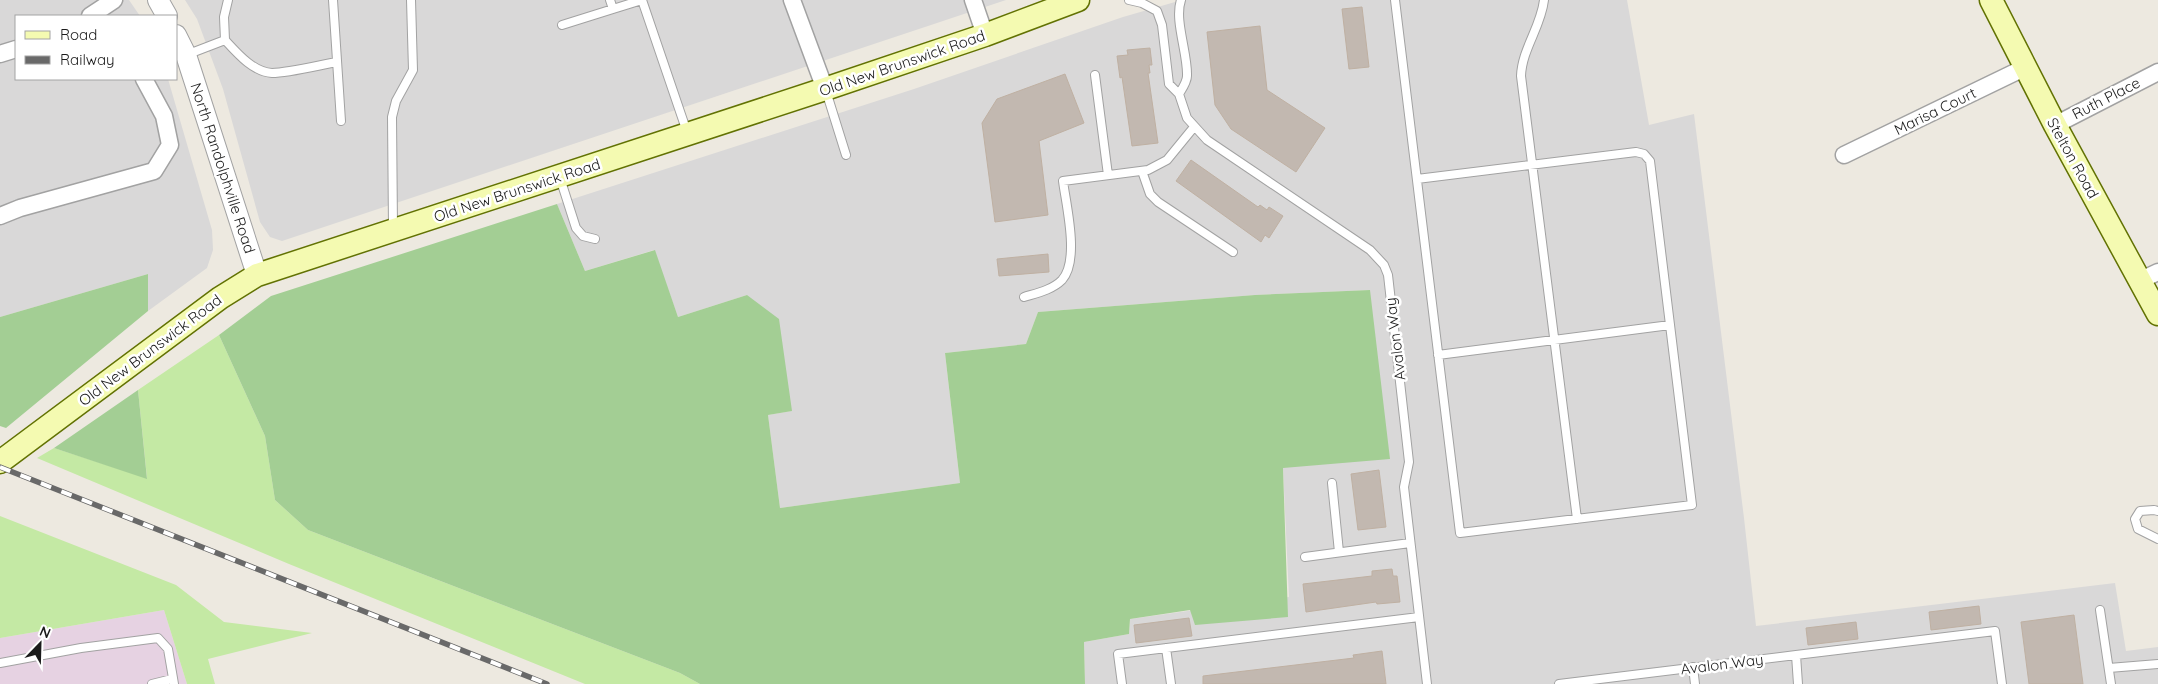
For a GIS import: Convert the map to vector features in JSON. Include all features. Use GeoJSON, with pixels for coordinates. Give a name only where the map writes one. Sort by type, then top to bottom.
{"type":"FeatureCollection","features":[{"type":"Feature","properties":{"kind":"main road","name":"Old New Brunswick Road"},"geometry":{"type":"LineString","coordinates":[[8,456],[220,298],[257,275],[825,90],[985,35],[1078,0]]}},
{"type":"Feature","properties":{"kind":"main road","name":"Stelton Road"},"geometry":{"type":"LineString","coordinates":[[1991,0],[2055,125],[2150,276],[2158,314]]}},
{"type":"Feature","properties":{"kind":"street"},"geometry":{"type":"LineString","coordinates":[[158,0],[166,15]]}},
{"type":"Feature","properties":{"kind":"street"},"geometry":{"type":"LineString","coordinates":[[792,0],[825,90]]}},
{"type":"Feature","properties":{"kind":"street"},"geometry":{"type":"LineString","coordinates":[[973,0],[985,35]]}},
{"type":"Feature","properties":{"kind":"street"},"geometry":{"type":"LineString","coordinates":[[92,15],[110,8]]}},
{"type":"Feature","properties":{"kind":"street","name":"North Randolphville Road"},"geometry":{"type":"LineString","coordinates":[[178,39],[186,54],[257,275]]}},
{"type":"Feature","properties":{"kind":"street"},"geometry":{"type":"LineString","coordinates":[[0,54],[15,49]]}},
{"type":"Feature","properties":{"kind":"street","name":"Marisa Court"},"geometry":{"type":"LineString","coordinates":[[1844,154],[2026,67]]}},
{"type":"Feature","properties":{"kind":"street","name":"Ruth Place"},"geometry":{"type":"LineString","coordinates":[[2055,125],[2158,72]]}},
{"type":"Feature","properties":{"kind":"street"},"geometry":{"type":"LineString","coordinates":[[0,216],[20,208],[154,171],[170,145],[164,116],[145,80]]}},
{"type":"Feature","properties":{"kind":"lane"},"geometry":{"type":"LineString","coordinates":[[228,0],[224,17],[225,40],[241,57],[254,67],[271,73],[337,62]]}},
{"type":"Feature","properties":{"kind":"lane"},"geometry":{"type":"LineString","coordinates":[[333,0],[341,121]]}},
{"type":"Feature","properties":{"kind":"lane"},"geometry":{"type":"LineString","coordinates":[[393,230],[392,117],[396,101],[413,70],[411,0]]}},
{"type":"Feature","properties":{"kind":"lane"},"geometry":{"type":"LineString","coordinates":[[610,0],[613,9]]}},
{"type":"Feature","properties":{"kind":"lane"},"geometry":{"type":"LineString","coordinates":[[562,25],[642,0],[687,134]]}},
{"type":"Feature","properties":{"kind":"lane","name":"Avalon Way"},"geometry":{"type":"LineString","coordinates":[[1129,0],[1142,3],[1157,11],[1162,25],[1169,84],[1179,94],[1186,118],[1207,140],[1370,250],[1384,265],[1388,275],[1409,462],[1404,487],[1427,684]]}},
{"type":"Feature","properties":{"kind":"lane"},"geometry":{"type":"LineString","coordinates":[[1179,94],[1187,78],[1180,18],[1179,5],[1181,0]]}},
{"type":"Feature","properties":{"kind":"lane"},"geometry":{"type":"LineString","coordinates":[[1395,0],[1460,533],[1692,505],[1650,161],[1644,154],[1636,152],[1417,179]]}},
{"type":"Feature","properties":{"kind":"lane"},"geometry":{"type":"LineString","coordinates":[[1544,0],[1543,9],[1522,67],[1532,165],[1576,519]]}},
{"type":"Feature","properties":{"kind":"lane"},"geometry":{"type":"LineString","coordinates":[[186,54],[225,40]]}},
{"type":"Feature","properties":{"kind":"lane"},"geometry":{"type":"LineString","coordinates":[[1095,75],[1108,175]]}},
{"type":"Feature","properties":{"kind":"lane"},"geometry":{"type":"LineString","coordinates":[[825,90],[846,154]]}},
{"type":"Feature","properties":{"kind":"lane"},"geometry":{"type":"LineString","coordinates":[[1024,297],[1045,291],[1061,281],[1067,273],[1070,264],[1071,243],[1063,181],[1148,170],[1167,160],[1194,126]]}},
{"type":"Feature","properties":{"kind":"lane"},"geometry":{"type":"LineString","coordinates":[[1142,171],[1150,194],[1158,202],[1233,252]]}},
{"type":"Feature","properties":{"kind":"lane"},"geometry":{"type":"LineString","coordinates":[[559,176],[576,228],[583,236],[595,239]]}},
{"type":"Feature","properties":{"kind":"lane"},"geometry":{"type":"LineString","coordinates":[[1438,355],[1670,325]]}},
{"type":"Feature","properties":{"kind":"lane"},"geometry":{"type":"LineString","coordinates":[[1332,483],[1338,552]]}},
{"type":"Feature","properties":{"kind":"lane"},"geometry":{"type":"LineString","coordinates":[[2158,511],[2140,511],[2135,519],[2138,529],[2158,539]]}},
{"type":"Feature","properties":{"kind":"lane"},"geometry":{"type":"LineString","coordinates":[[1305,557],[1410,543]]}},
{"type":"Feature","properties":{"kind":"lane"},"geometry":{"type":"LineString","coordinates":[[2100,610],[2111,684]]}},
{"type":"Feature","properties":{"kind":"lane"},"geometry":{"type":"LineString","coordinates":[[1122,684],[1118,654],[1419,616]]}},
{"type":"Feature","properties":{"kind":"lane","name":"Avalon Way"},"geometry":{"type":"LineString","coordinates":[[1559,684],[1995,631],[2002,684]]}},
{"type":"Feature","properties":{"kind":"lane"},"geometry":{"type":"LineString","coordinates":[[0,663],[81,648],[158,638],[168,649],[173,681],[152,684]]}},
{"type":"Feature","properties":{"kind":"lane"},"geometry":{"type":"LineString","coordinates":[[1166,648],[1171,684]]}},
{"type":"Feature","properties":{"kind":"lane"},"geometry":{"type":"LineString","coordinates":[[1796,654],[1798,684]]}},
{"type":"Feature","properties":{"kind":"lane"},"geometry":{"type":"LineString","coordinates":[[2108,668],[2158,664]]}},
{"type":"Feature","properties":{"kind":"lane"},"geometry":{"type":"LineString","coordinates":[[1693,668],[1695,684]]}},
{"type":"Feature","properties":{"kind":"shaded area"},"geometry":{"type":"Polygon","coordinates":[[[0,0],[129,0],[139,15],[15,15],[15,80],[168,80],[212,230],[213,250],[207,268],[148,311],[148,274],[0,317],[0,0]]]}},
{"type":"Feature","properties":{"kind":"shaded area"},"geometry":{"type":"Polygon","coordinates":[[[185,0],[1006,0],[282,241],[270,237],[260,222],[223,89],[197,19],[185,0]]]}},
{"type":"Feature","properties":{"kind":"shaded area"},"geometry":{"type":"Polygon","coordinates":[[[1182,0],[1627,0],[1649,125],[1694,114],[1756,626],[2115,583],[2126,651],[2158,647],[2158,684],[1085,684],[1084,642],[1129,634],[1130,619],[1289,597],[1283,468],[1370,290],[1255,295],[1038,312],[1026,344],[945,353],[960,483],[780,508],[768,415],[791,411],[747,295],[678,317],[654,250],[585,271],[557,204],[914,89],[1123,17],[1182,0]]]}},
{"type":"Feature","properties":{"kind":"shaded area"},"geometry":{"type":"Polygon","coordinates":[[[164,610],[187,684],[0,684],[0,638],[164,610]]]}},
{"type":"Feature","properties":{"kind":"green space"},"geometry":{"type":"Polygon","coordinates":[[[557,204],[585,271],[655,250],[678,317],[747,295],[779,319],[792,411],[768,415],[780,508],[960,483],[945,353],[1026,344],[1038,312],[1255,295],[1370,290],[1390,459],[1283,468],[1288,617],[1195,625],[1190,610],[1130,619],[1129,634],[1084,642],[1085,684],[700,684],[680,673],[308,530],[275,500],[265,436],[219,335],[271,296],[557,204]]]}},
{"type":"Feature","properties":{"kind":"green space"},"geometry":{"type":"Polygon","coordinates":[[[148,274],[148,311],[6,428],[0,426],[0,317],[148,274]]]}},
{"type":"Feature","properties":{"kind":"green space"},"geometry":{"type":"Polygon","coordinates":[[[219,335],[265,436],[275,500],[308,530],[680,673],[700,684],[585,684],[289,564],[37,458],[54,448],[147,478],[138,390],[219,335]]]}},
{"type":"Feature","properties":{"kind":"green space"},"geometry":{"type":"Polygon","coordinates":[[[138,390],[147,479],[54,448],[138,390]]]}},
{"type":"Feature","properties":{"kind":"green space"},"geometry":{"type":"Polygon","coordinates":[[[0,516],[176,585],[224,622],[312,633],[208,659],[215,684],[187,684],[164,610],[0,638],[0,516]]]}},
{"type":"Feature","properties":{"kind":"building"},"geometry":{"type":"Polygon","coordinates":[[[1362,7],[1369,67],[1349,69],[1342,9],[1362,7]]]}},
{"type":"Feature","properties":{"kind":"building"},"geometry":{"type":"Polygon","coordinates":[[[1260,26],[1267,90],[1325,128],[1296,172],[1231,129],[1215,105],[1207,32],[1260,26]]]}},
{"type":"Feature","properties":{"kind":"building"},"geometry":{"type":"Polygon","coordinates":[[[1150,48],[1152,65],[1149,65],[1150,73],[1148,73],[1158,143],[1132,146],[1117,56],[1128,55],[1127,50],[1150,48]]]}},
{"type":"Feature","properties":{"kind":"building"},"geometry":{"type":"Polygon","coordinates":[[[1065,74],[1084,123],[1039,141],[1048,215],[995,222],[982,123],[997,99],[1065,74]]]}},
{"type":"Feature","properties":{"kind":"building"},"geometry":{"type":"Polygon","coordinates":[[[1191,160],[1258,207],[1260,205],[1267,210],[1269,207],[1283,216],[1269,238],[1265,235],[1261,242],[1176,181],[1191,160]]]}},
{"type":"Feature","properties":{"kind":"building"},"geometry":{"type":"Polygon","coordinates":[[[1048,254],[1049,272],[999,276],[997,259],[1048,254]]]}},
{"type":"Feature","properties":{"kind":"building"},"geometry":{"type":"Polygon","coordinates":[[[1379,470],[1386,527],[1358,530],[1351,474],[1379,470]]]}},
{"type":"Feature","properties":{"kind":"building"},"geometry":{"type":"Polygon","coordinates":[[[1392,569],[1393,576],[1397,576],[1400,602],[1377,604],[1376,602],[1306,612],[1303,584],[1372,576],[1372,571],[1392,569]]]}},
{"type":"Feature","properties":{"kind":"building"},"geometry":{"type":"Polygon","coordinates":[[[1979,606],[1981,624],[1931,630],[1929,612],[1979,606]]]}},
{"type":"Feature","properties":{"kind":"building"},"geometry":{"type":"Polygon","coordinates":[[[2074,615],[2083,684],[2029,684],[2021,622],[2074,615]]]}},
{"type":"Feature","properties":{"kind":"building"},"geometry":{"type":"Polygon","coordinates":[[[1189,618],[1192,636],[1136,643],[1134,625],[1189,618]]]}},
{"type":"Feature","properties":{"kind":"building"},"geometry":{"type":"Polygon","coordinates":[[[1856,622],[1858,639],[1808,645],[1806,628],[1856,622]]]}},
{"type":"Feature","properties":{"kind":"building"},"geometry":{"type":"Polygon","coordinates":[[[1382,651],[1386,684],[1203,684],[1203,676],[1354,658],[1353,655],[1382,651]]]}},
{"type":"Feature","properties":{"kind":"railway"},"geometry":{"type":"LineString","coordinates":[[0,467],[547,684]]}}]}
